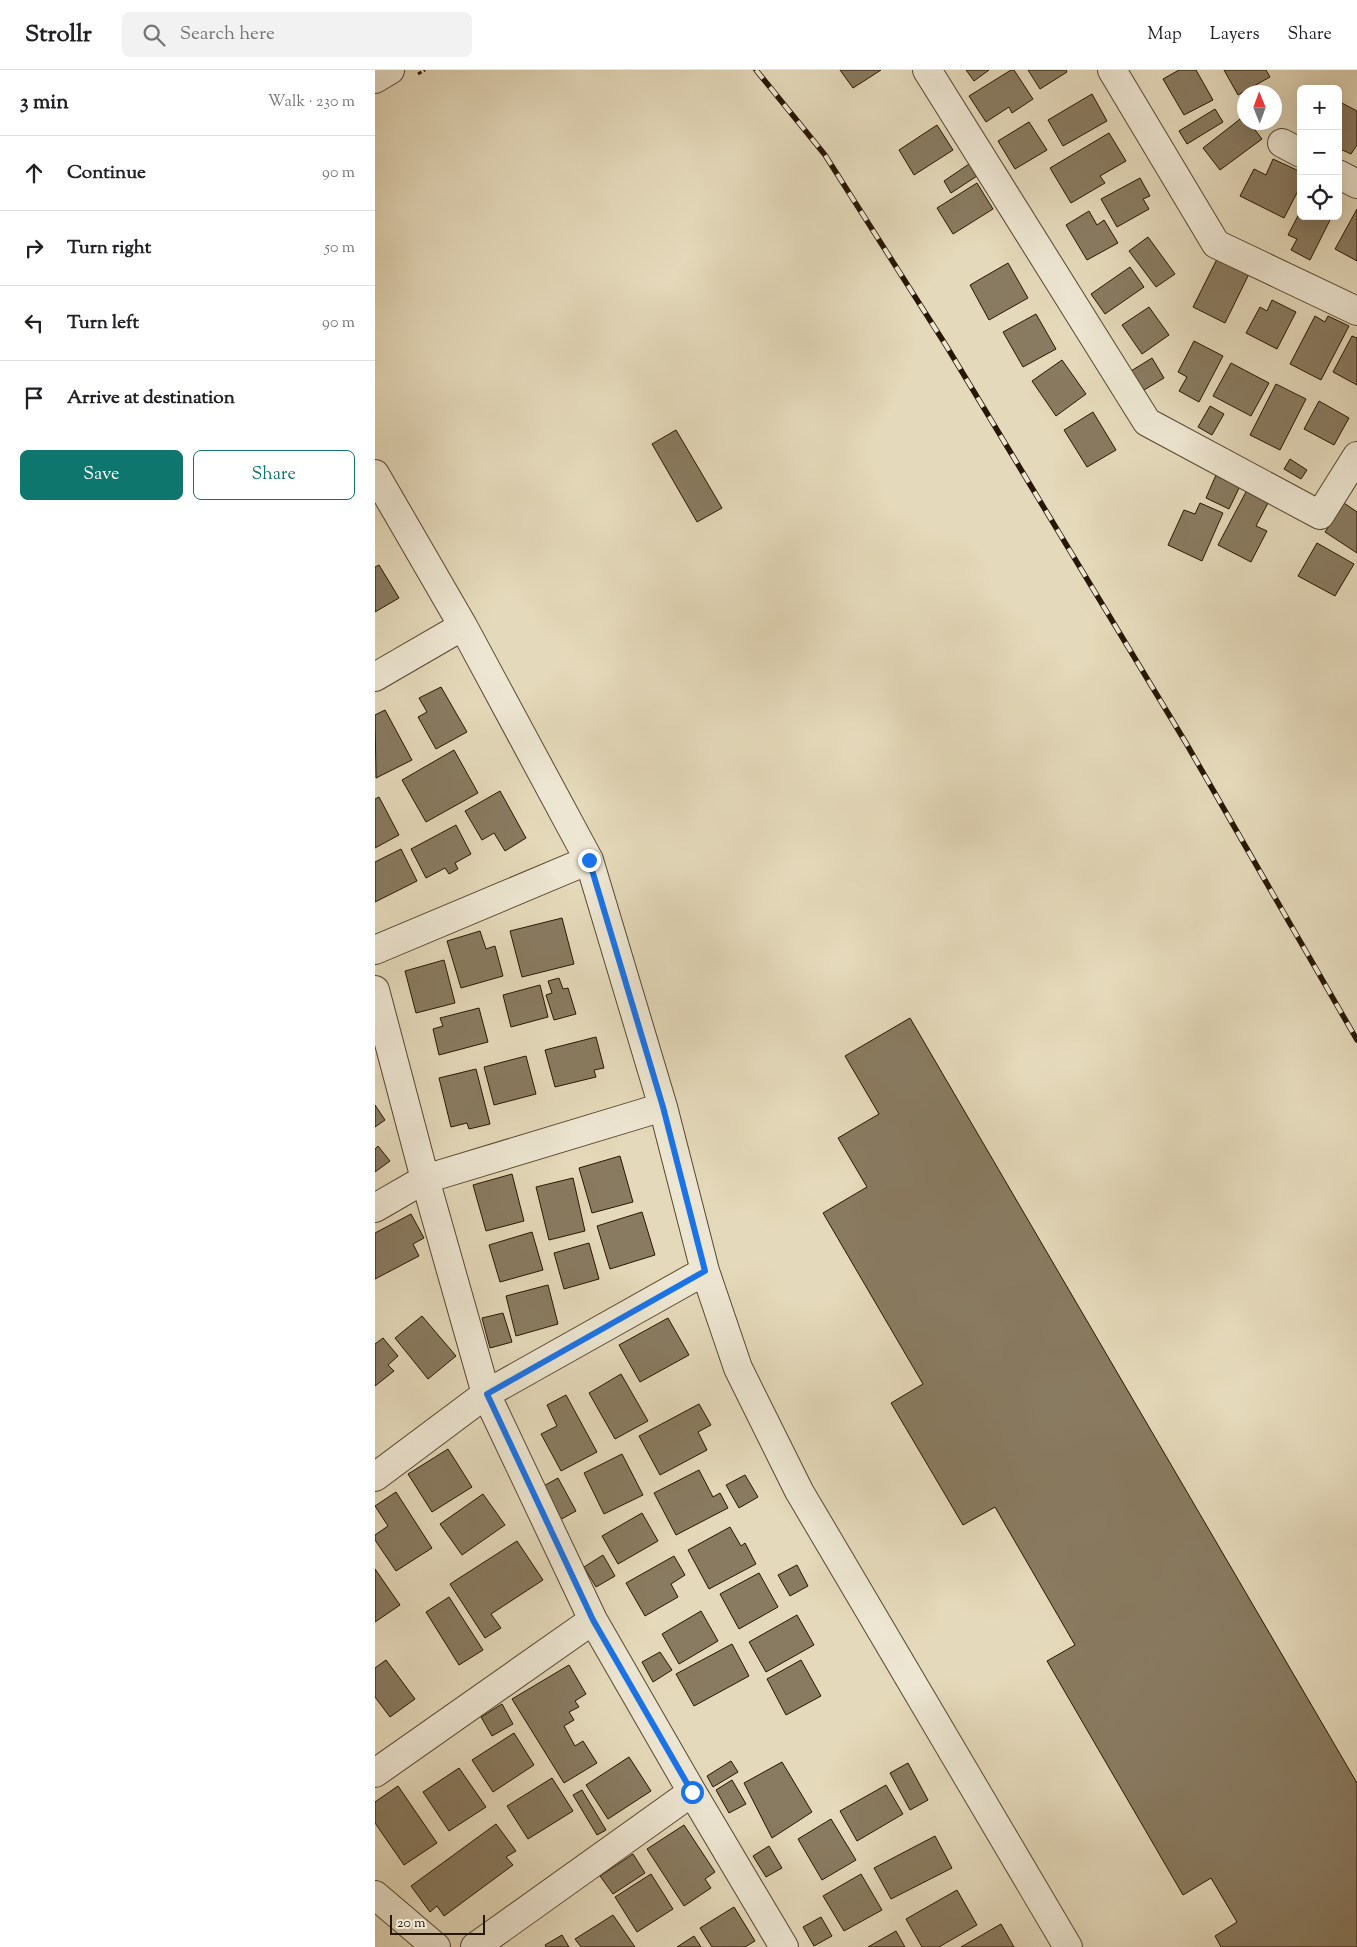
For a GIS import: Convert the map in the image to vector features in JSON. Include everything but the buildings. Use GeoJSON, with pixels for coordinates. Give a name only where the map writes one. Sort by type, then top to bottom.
{"type":"FeatureCollection","features":[{"type":"Feature","properties":{"kind":"street"},"geometry":{"type":"LineString","coordinates":[[375,79],[390,70]]}},
{"type":"Feature","properties":{"kind":"street"},"geometry":{"type":"LineString","coordinates":[[927,70],[1147,422],[1320,514],[1357,456]]}},
{"type":"Feature","properties":{"kind":"street"},"geometry":{"type":"LineString","coordinates":[[1117,71],[1216,244],[1357,311]]}},
{"type":"Feature","properties":{"kind":"street"},"geometry":{"type":"LineString","coordinates":[[1340,175],[1357,184]]}},
{"type":"Feature","properties":{"kind":"street"},"geometry":{"type":"LineString","coordinates":[[375,474],[463,626],[589,860],[663,1107],[705,1271],[738,1368],[799,1492],[1068,1947]]}},
{"type":"Feature","properties":{"kind":"street"},"geometry":{"type":"LineString","coordinates":[[375,676],[463,626]]}},
{"type":"Feature","properties":{"kind":"street"},"geometry":{"type":"LineString","coordinates":[[375,950],[589,860]]}},
{"type":"Feature","properties":{"kind":"street"},"geometry":{"type":"LineString","coordinates":[[375,990],[425,1179],[487,1394],[593,1620],[784,1947]]}},
{"type":"Feature","properties":{"kind":"street"},"geometry":{"type":"LineString","coordinates":[[375,1208],[425,1179],[663,1107]]}},
{"type":"Feature","properties":{"kind":"street"},"geometry":{"type":"LineString","coordinates":[[375,1477],[487,1394],[705,1271]]}},
{"type":"Feature","properties":{"kind":"street"},"geometry":{"type":"LineString","coordinates":[[375,1773],[593,1620]]}},
{"type":"Feature","properties":{"kind":"street"},"geometry":{"type":"LineString","coordinates":[[475,1947],[692,1792]]}},
{"type":"Feature","properties":{"kind":"street"},"geometry":{"type":"LineString","coordinates":[[375,1895],[435,1947]]}},
{"type":"Feature","properties":{"kind":"railway"},"geometry":{"type":"LineString","coordinates":[[756,70],[825,155],[947,347],[1186,743],[1357,1040]]}},
{"type":"Feature","properties":{"kind":"route"},"geometry":{"type":"LineString","coordinates":[[589,860],[663,1107],[705,1271],[487,1394],[593,1620],[692,1792]]}}]}
